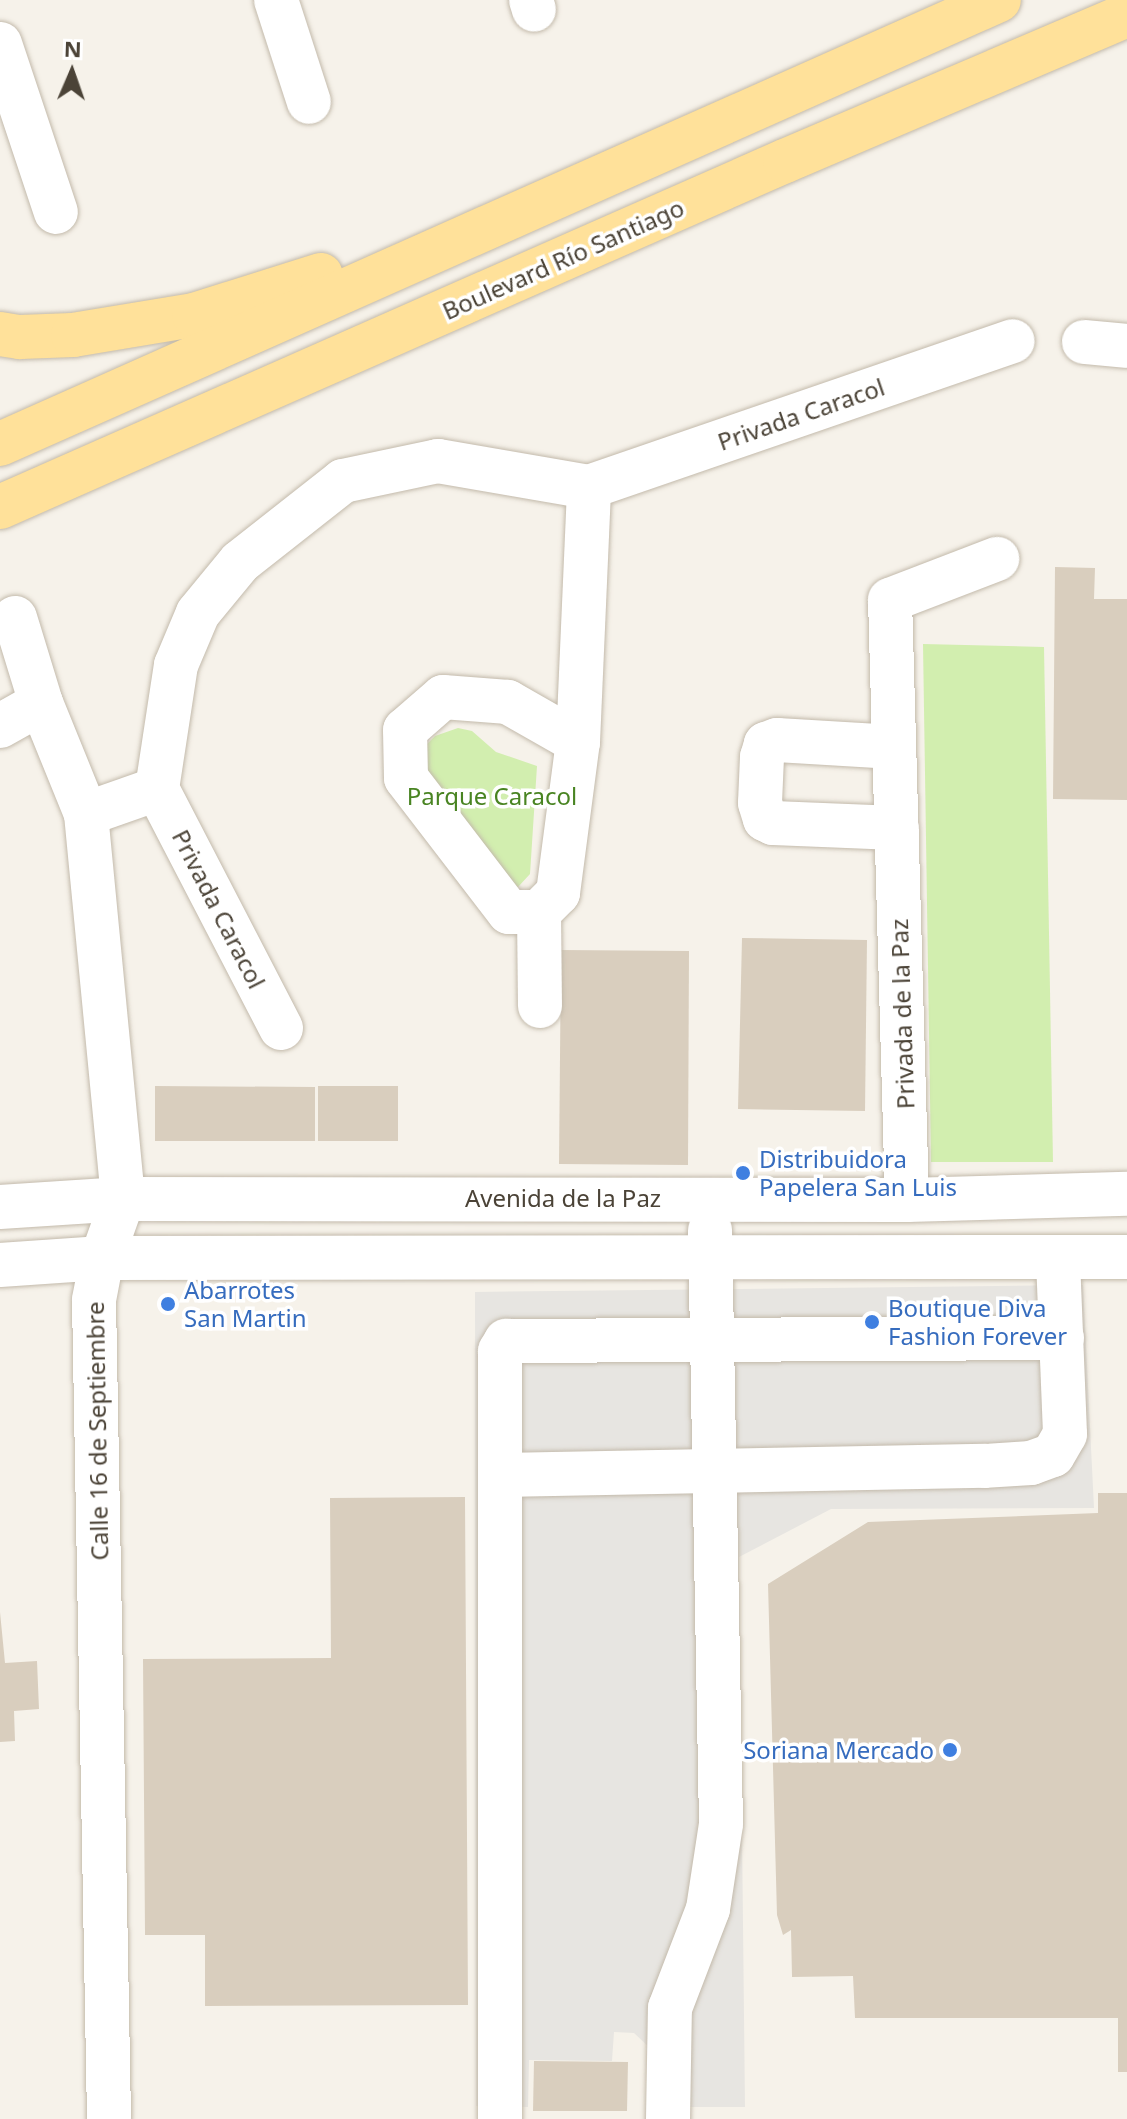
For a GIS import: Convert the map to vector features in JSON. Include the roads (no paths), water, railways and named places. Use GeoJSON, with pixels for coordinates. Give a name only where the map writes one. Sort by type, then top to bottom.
{"type":"FeatureCollection","features":[{"type":"Feature","properties":{"kind":"main road"},"geometry":{"type":"LineString","coordinates":[[0,444],[999,0]]}},
{"type":"Feature","properties":{"kind":"main road","name":"Boulevard Río Santiago"},"geometry":{"type":"LineString","coordinates":[[0,507],[785,161],[1127,15]]}},
{"type":"Feature","properties":{"kind":"main road"},"geometry":{"type":"LineString","coordinates":[[0,334],[20,337],[73,335],[194,315],[526,211]]}},
{"type":"Feature","properties":{"kind":"street"},"geometry":{"type":"LineString","coordinates":[[276,0],[309,102]]}},
{"type":"Feature","properties":{"kind":"street"},"geometry":{"type":"LineString","coordinates":[[0,44],[56,212]]}},
{"type":"Feature","properties":{"kind":"street","name":"Privada Caracol"},"geometry":{"type":"LineString","coordinates":[[281,1028],[157,789],[176,665],[198,613],[240,562],[343,481],[438,461],[589,487],[1013,341]]}},
{"type":"Feature","properties":{"kind":"street"},"geometry":{"type":"LineString","coordinates":[[1084,342],[1127,346]]}},
{"type":"Feature","properties":{"kind":"street"},"geometry":{"type":"LineString","coordinates":[[578,742],[508,702],[443,697],[405,730],[406,778],[509,912],[539,912],[558,893],[578,742],[589,487]]}},
{"type":"Feature","properties":{"kind":"street","name":"Privada de la Paz"},"geometry":{"type":"LineString","coordinates":[[907,1200],[890,600],[997,559]]}},
{"type":"Feature","properties":{"kind":"street","name":"Calle 16 de Septiembre"},"geometry":{"type":"LineString","coordinates":[[15,618],[41,703],[86,814],[123,1199],[102,1258],[94,1300],[109,2119]]}},
{"type":"Feature","properties":{"kind":"street"},"geometry":{"type":"LineString","coordinates":[[0,726],[41,703]]}},
{"type":"Feature","properties":{"kind":"street"},"geometry":{"type":"LineString","coordinates":[[894,747],[777,740],[766,744],[762,757],[760,803],[765,819],[773,823],[897,828]]}},
{"type":"Feature","properties":{"kind":"street"},"geometry":{"type":"LineString","coordinates":[[86,814],[157,789]]}},
{"type":"Feature","properties":{"kind":"street"},"geometry":{"type":"LineString","coordinates":[[539,912],[540,1006]]}},
{"type":"Feature","properties":{"kind":"street","name":"Avenida de la Paz"},"geometry":{"type":"LineString","coordinates":[[0,1207],[123,1199],[907,1200],[1127,1194]]}},
{"type":"Feature","properties":{"kind":"street"},"geometry":{"type":"LineString","coordinates":[[668,2119],[670,2008],[708,1909],[721,1824],[710,1198]]}},
{"type":"Feature","properties":{"kind":"street"},"geometry":{"type":"LineString","coordinates":[[0,1265],[102,1258],[1127,1257]]}},
{"type":"Feature","properties":{"kind":"street"},"geometry":{"type":"LineString","coordinates":[[501,1475],[985,1466],[1031,1463],[1053,1455],[1065,1434],[1058,1258]]}},
{"type":"Feature","properties":{"kind":"street"},"geometry":{"type":"LineString","coordinates":[[500,2119],[500,1351],[506,1341],[1062,1338]]}},
{"type":"Feature","properties":{"kind":"place","name":"Distribuidora Papelera San Luis"},"geometry":{"type":"Point","coordinates":[743,1173]}},
{"type":"Feature","properties":{"kind":"place","name":"Abarrotes San Martin"},"geometry":{"type":"Point","coordinates":[168,1304]}},
{"type":"Feature","properties":{"kind":"place","name":"Boutique Diva Fashion Forever"},"geometry":{"type":"Point","coordinates":[872,1322]}},
{"type":"Feature","properties":{"kind":"place","name":"Soriana Mercado"},"geometry":{"type":"Point","coordinates":[950,1750]}},
{"type":"Feature","properties":{"kind":"park label","name":"Parque Caracol"},"geometry":{"type":"Point","coordinates":[492,796]}}]}
